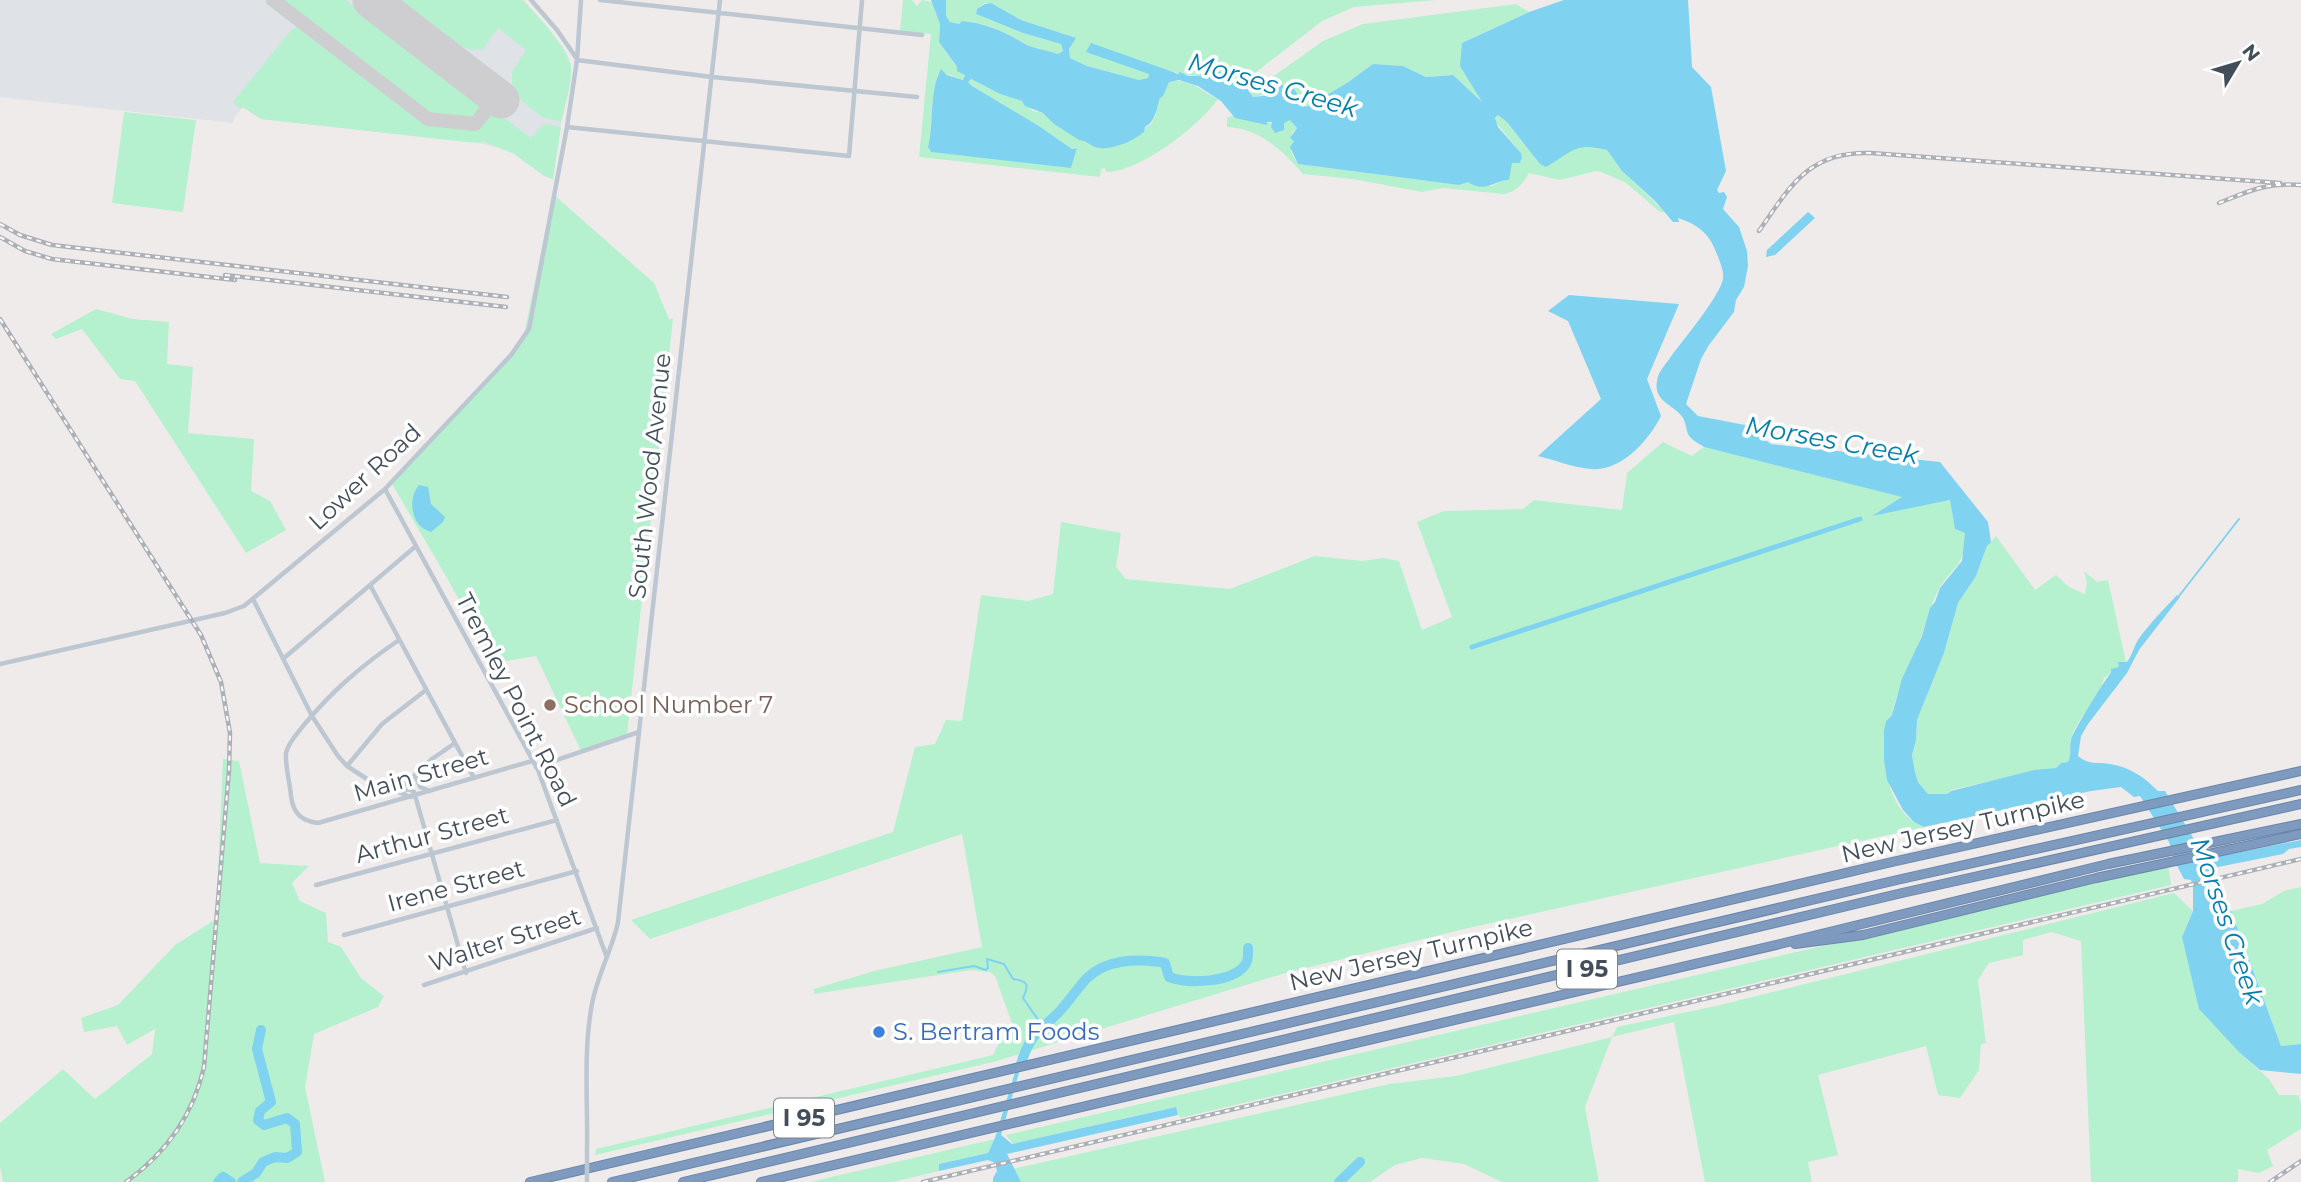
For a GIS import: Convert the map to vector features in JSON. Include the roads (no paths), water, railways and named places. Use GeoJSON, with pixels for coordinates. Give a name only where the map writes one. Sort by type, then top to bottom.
{"type":"FeatureCollection","features":[{"type":"Feature","properties":{"kind":"highway","name":"New Jersey Turnpike"},"geometry":{"type":"LineString","coordinates":[[530,1182],[1892,862],[2301,771]]}},
{"type":"Feature","properties":{"kind":"highway","name":"New Jersey Turnpike"},"geometry":{"type":"LineString","coordinates":[[612,1182],[1910,877],[2301,790]]}},
{"type":"Feature","properties":{"kind":"highway","name":"New Jersey Turnpike"},"geometry":{"type":"LineString","coordinates":[[683,1182],[1928,887],[2301,804]]}},
{"type":"Feature","properties":{"kind":"highway","name":"I 95"},"geometry":{"type":"LineString","coordinates":[[761,1182],[1780,944],[2082,870],[2301,824]]}},
{"type":"Feature","properties":{"kind":"highway"},"geometry":{"type":"LineString","coordinates":[[1780,944],[1813,943],[1863,935],[2096,877],[2301,834]]}},
{"type":"Feature","properties":{"kind":"street"},"geometry":{"type":"LineString","coordinates":[[531,0],[557,30],[577,60],[712,77],[917,97]]}},
{"type":"Feature","properties":{"kind":"street","name":"Lower Road"},"geometry":{"type":"LineString","coordinates":[[0,664],[233,611],[253,599],[385,489],[511,355],[529,329],[567,127],[577,60],[581,0]]}},
{"type":"Feature","properties":{"kind":"street"},"geometry":{"type":"LineString","coordinates":[[600,0],[922,35]]}},
{"type":"Feature","properties":{"kind":"street","name":"South Wood Avenue"},"geometry":{"type":"LineString","coordinates":[[606,955],[618,922],[720,0]]}},
{"type":"Feature","properties":{"kind":"street"},"geometry":{"type":"LineString","coordinates":[[567,127],[849,156],[862,0]]}},
{"type":"Feature","properties":{"kind":"street","name":"Tremley Point Road"},"geometry":{"type":"LineString","coordinates":[[385,489],[536,767],[606,955]]}},
{"type":"Feature","properties":{"kind":"street"},"geometry":{"type":"LineString","coordinates":[[284,658],[416,546]]}},
{"type":"Feature","properties":{"kind":"street"},"geometry":{"type":"LineString","coordinates":[[370,585],[474,778]]}},
{"type":"Feature","properties":{"kind":"street"},"geometry":{"type":"LineString","coordinates":[[253,599],[326,741],[347,766],[370,781],[414,797],[466,973]]}},
{"type":"Feature","properties":{"kind":"street"},"geometry":{"type":"LineString","coordinates":[[312,716],[354,672],[399,640]]}},
{"type":"Feature","properties":{"kind":"street"},"geometry":{"type":"LineString","coordinates":[[347,766],[383,724],[426,690]]}},
{"type":"Feature","properties":{"kind":"street","name":"Main Street"},"geometry":{"type":"LineString","coordinates":[[312,716],[291,742],[286,754],[293,808],[307,822],[318,823],[414,797],[532,761]]}},
{"type":"Feature","properties":{"kind":"street"},"geometry":{"type":"LineString","coordinates":[[536,767],[639,732]]}},
{"type":"Feature","properties":{"kind":"street"},"geometry":{"type":"LineString","coordinates":[[397,792],[418,771],[455,743]]}},
{"type":"Feature","properties":{"kind":"street"},"geometry":{"type":"LineString","coordinates":[[418,771],[416,778],[420,787],[431,792]]}},
{"type":"Feature","properties":{"kind":"street","name":"Arthur Street"},"geometry":{"type":"LineString","coordinates":[[316,885],[557,820]]}},
{"type":"Feature","properties":{"kind":"street","name":"Irene Street"},"geometry":{"type":"LineString","coordinates":[[344,935],[577,872]]}},
{"type":"Feature","properties":{"kind":"street","name":"Walter Street"},"geometry":{"type":"LineString","coordinates":[[424,985],[597,928]]}},
{"type":"Feature","properties":{"kind":"street"},"geometry":{"type":"LineString","coordinates":[[587,1182],[588,1040],[591,1009],[606,955]]}},
{"type":"Feature","properties":{"kind":"water","name":"Morses Creek"},"geometry":{"type":"Polygon","coordinates":[[[931,0],[946,0],[946,16],[950,22],[959,24],[962,21],[987,26],[1029,46],[1058,54],[1063,51],[1061,44],[1023,33],[976,14],[977,9],[991,3],[1021,20],[1076,38],[1069,49],[1070,58],[1087,66],[1139,80],[1148,78],[1149,74],[1086,52],[1091,43],[1178,74],[1180,72],[1188,76],[1200,76],[1201,71],[1212,69],[1243,83],[1253,97],[1270,95],[1278,84],[1294,89],[1306,107],[1373,64],[1403,66],[1426,77],[1453,75],[1482,102],[1460,66],[1462,43],[1529,12],[1564,0],[1688,0],[1692,67],[1711,87],[1726,171],[1717,190],[1719,193],[1724,192],[1727,197],[1723,209],[1739,227],[1747,251],[1748,266],[1744,287],[1736,300],[1734,312],[1701,359],[1686,404],[1698,416],[1745,425],[1771,444],[1940,462],[1988,522],[1991,542],[1976,576],[1958,603],[1944,653],[1917,720],[1912,755],[1918,782],[1928,794],[1947,794],[2034,770],[2056,768],[2061,763],[2068,762],[2073,735],[2111,669],[2119,667],[2118,662],[2127,662],[2144,631],[2177,595],[2180,597],[2139,650],[2127,673],[2088,724],[2081,736],[2078,756],[2089,762],[2130,770],[2158,791],[2165,791],[2206,859],[2301,840],[2301,847],[2289,849],[2283,854],[2213,868],[2210,888],[2231,911],[2281,1046],[2301,1044],[2301,1074],[2260,1070],[2240,1053],[2199,1009],[2182,937],[2193,911],[2191,880],[2184,879],[2169,842],[2140,796],[2134,797],[2121,787],[2091,791],[1924,827],[1914,822],[1903,810],[1887,780],[1884,760],[1886,721],[1892,715],[1902,679],[1922,636],[1930,608],[1940,588],[1962,561],[1965,533],[1955,529],[1950,500],[1872,516],[1902,497],[1704,447],[1691,438],[1683,418],[1658,394],[1657,381],[1662,369],[1716,295],[1723,278],[1721,265],[1706,234],[1685,220],[1678,218],[1679,222],[1673,222],[1656,202],[1622,171],[1607,150],[1580,148],[1546,167],[1540,164],[1507,122],[1498,115],[1495,118],[1498,127],[1521,153],[1522,158],[1520,163],[1512,163],[1509,180],[1489,186],[1479,187],[1468,182],[1459,185],[1298,164],[1290,147],[1294,141],[1290,138],[1297,128],[1290,120],[1284,123],[1284,130],[1275,133],[1271,127],[1272,122],[1267,122],[1267,125],[1235,118],[1221,101],[1198,86],[1179,80],[1169,82],[1160,98],[1154,118],[1144,132],[1121,145],[1101,148],[1079,140],[1054,124],[1043,113],[1025,106],[1022,101],[1000,94],[971,79],[968,82],[972,86],[1072,149],[1077,148],[1071,168],[931,152],[928,147],[937,77],[941,69],[947,75],[963,80],[965,75],[957,71],[957,67],[939,42],[940,24],[931,0]]]}},
{"type":"Feature","properties":{"kind":"water"},"geometry":{"type":"Polygon","coordinates":[[[1808,212],[1815,218],[1775,255],[1766,257],[1767,250],[1808,212]]]}},
{"type":"Feature","properties":{"kind":"water"},"geometry":{"type":"Polygon","coordinates":[[[1569,295],[1679,304],[1647,379],[1661,416],[1633,453],[1602,469],[1578,467],[1538,456],[1601,399],[1568,321],[1548,311],[1569,295]]]}},
{"type":"Feature","properties":{"kind":"water"},"geometry":{"type":"Polygon","coordinates":[[[419,485],[428,487],[431,504],[445,517],[431,532],[419,525],[413,512],[413,498],[419,485]]]}},
{"type":"Feature","properties":{"kind":"water"},"geometry":{"type":"Polygon","coordinates":[[[1028,1052],[1023,1059],[1001,1135],[1012,1144],[1176,1107],[1178,1115],[1007,1154],[1021,1182],[993,1182],[997,1171],[995,1163],[988,1160],[939,1171],[939,1164],[988,1153],[1020,1056],[1028,1052]]]}},
{"type":"Feature","properties":{"kind":"waterway"},"geometry":{"type":"LineString","coordinates":[[1472,647],[1860,519]]}},
{"type":"Feature","properties":{"kind":"waterway"},"geometry":{"type":"LineString","coordinates":[[2179,596],[2239,519]]}},
{"type":"Feature","properties":{"kind":"waterway"},"geometry":{"type":"LineString","coordinates":[[1021,1064],[1036,1035],[1087,978],[1103,967],[1131,961],[1160,962],[1165,963],[1169,977],[1187,981],[1220,979],[1239,971],[1245,965],[1248,948]]}},
{"type":"Feature","properties":{"kind":"waterway"},"geometry":{"type":"LineString","coordinates":[[938,972],[974,966],[986,970],[987,959],[1004,964],[1013,979],[1026,984],[1023,998],[1039,1021],[1034,1034]]}},
{"type":"Feature","properties":{"kind":"waterway"},"geometry":{"type":"LineString","coordinates":[[242,1182],[256,1173],[263,1162],[275,1157],[287,1158],[297,1152],[295,1124],[287,1118],[264,1125],[258,1120],[260,1111],[271,1102],[257,1049],[261,1030]]}},
{"type":"Feature","properties":{"kind":"waterway"},"geometry":{"type":"LineString","coordinates":[[1339,1182],[1360,1162]]}},
{"type":"Feature","properties":{"kind":"waterway"},"geometry":{"type":"LineString","coordinates":[[218,1182],[223,1177],[231,1182]]}},
{"type":"Feature","properties":{"kind":"railway"},"geometry":{"type":"LineString","coordinates":[[1759,231],[1781,199],[1804,174],[1832,158],[1850,154],[1871,153],[2280,183]]}},
{"type":"Feature","properties":{"kind":"railway"},"geometry":{"type":"LineString","coordinates":[[2219,203],[2268,186],[2301,185]]}},
{"type":"Feature","properties":{"kind":"railway"},"geometry":{"type":"LineString","coordinates":[[0,224],[20,235],[52,245],[507,297]]}},
{"type":"Feature","properties":{"kind":"railway"},"geometry":{"type":"LineString","coordinates":[[0,237],[25,251],[52,259],[235,280]]}},
{"type":"Feature","properties":{"kind":"railway"},"geometry":{"type":"LineString","coordinates":[[225,275],[506,307]]}},
{"type":"Feature","properties":{"kind":"railway"},"geometry":{"type":"LineString","coordinates":[[0,319],[201,635],[221,682],[230,733],[204,1067],[193,1102],[176,1132],[154,1159],[126,1182]]}},
{"type":"Feature","properties":{"kind":"railway"},"geometry":{"type":"LineString","coordinates":[[923,1182],[2301,859]]}},
{"type":"Feature","properties":{"kind":"railway"},"geometry":{"type":"LineString","coordinates":[[2270,1182],[2301,1161]]}},
{"type":"Feature","properties":{"kind":"place","name":"School Number 7"},"geometry":{"type":"Point","coordinates":[550,705]}},
{"type":"Feature","properties":{"kind":"place","name":"S. Bertram Foods"},"geometry":{"type":"Point","coordinates":[879,1032]}}]}
